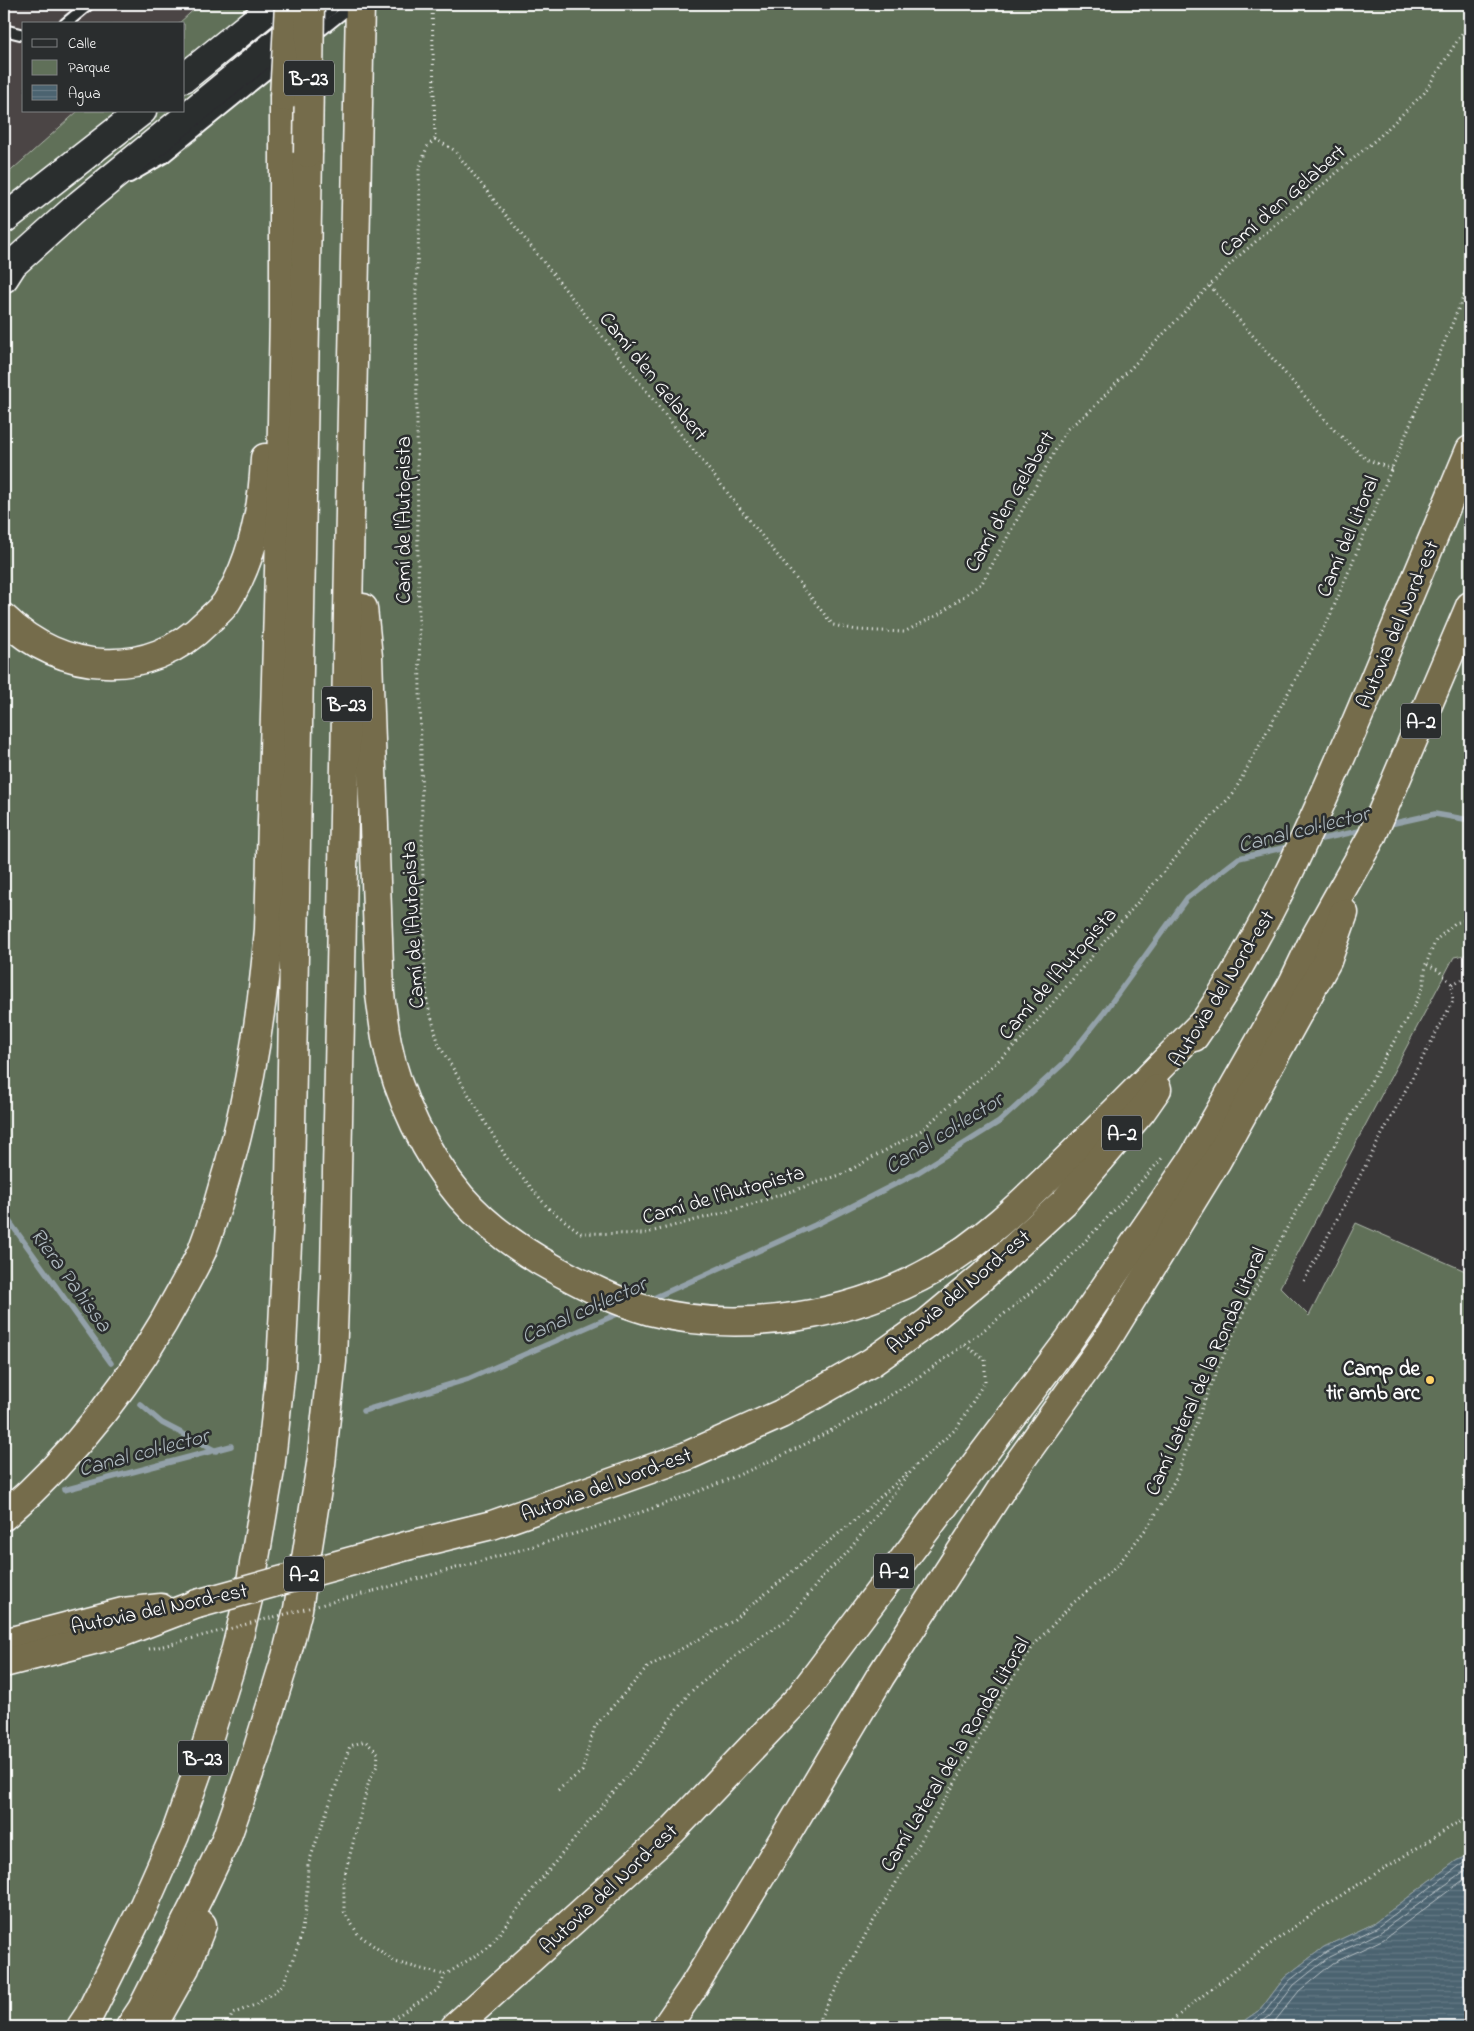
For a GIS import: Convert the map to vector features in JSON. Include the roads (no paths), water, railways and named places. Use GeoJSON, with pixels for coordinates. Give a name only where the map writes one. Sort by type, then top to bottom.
{"type":"FeatureCollection","features":[{"type":"Feature","properties":{"kind":"highway"},"geometry":{"type":"LineString","coordinates":[[4,1516],[56,1465],[114,1400],[169,1313],[202,1251],[243,1113],[264,993],[270,920],[284,311],[295,158],[284,96],[289,4]]}},
{"type":"Feature","properties":{"kind":"highway","name":"B-23"},"geometry":{"type":"LineString","coordinates":[[81,2027],[89,2015],[144,1905],[175,1835],[202,1760],[236,1649],[248,1600],[270,1470],[280,1368],[290,1174],[295,158],[310,4]]}},
{"type":"Feature","properties":{"kind":"highway","name":"B-23"},"geometry":{"type":"LineString","coordinates":[[130,2027],[142,2009],[226,1839],[257,1751],[298,1609],[321,1464],[332,1361],[340,1057],[360,4]]}},
{"type":"Feature","properties":{"kind":"highway"},"geometry":{"type":"LineString","coordinates":[[4,618],[40,646],[65,656],[82,661],[125,662],[153,657],[175,647],[198,632],[225,604],[246,563],[256,527],[261,499],[270,311],[295,158]]}},
{"type":"Feature","properties":{"kind":"highway","name":"Autovia del Nord-est"},"geometry":{"type":"LineString","coordinates":[[4,1643],[123,1612],[197,1604],[410,1545],[492,1525],[687,1456],[780,1414],[872,1362],[927,1323],[981,1278],[1064,1202],[1141,1112],[1205,1021],[1276,900],[1331,779],[1470,450]]}},
{"type":"Feature","properties":{"kind":"highway"},"geometry":{"type":"LineString","coordinates":[[350,485],[368,657],[380,994],[387,1044],[393,1068],[415,1123],[442,1171],[461,1197],[480,1217],[526,1252],[589,1288],[625,1303],[651,1311],[696,1319],[744,1322],[798,1316],[831,1309],[867,1298],[933,1270],[965,1251],[1019,1206],[1205,1021]]}},
{"type":"Feature","properties":{"kind":"highway","name":"Autovia del Nord-est"},"geometry":{"type":"LineString","coordinates":[[455,2027],[672,1831],[800,1697],[1069,1340],[1194,1157],[1294,983],[1320,951],[1372,836],[1470,606]]}},
{"type":"Feature","properties":{"kind":"highway"},"geometry":{"type":"LineString","coordinates":[[666,2027],[692,1989],[790,1830],[880,1677],[1013,1472],[1106,1341],[1216,1162],[1320,951]]}},
{"type":"Feature","properties":{"kind":"highway","name":"A-2"},"geometry":{"type":"LineString","coordinates":[[4,1663],[121,1633],[197,1604]]}},
{"type":"Feature","properties":{"kind":"highway"},"geometry":{"type":"LineString","coordinates":[[152,2027],[185,1968],[211,1900],[226,1839]]}},
{"type":"Feature","properties":{"kind":"main road"},"geometry":{"type":"LineString","coordinates":[[185,77],[276,4]]}},
{"type":"Feature","properties":{"kind":"main road"},"geometry":{"type":"LineString","coordinates":[[4,278],[13,264],[92,194],[324,4]]}},
{"type":"Feature","properties":{"kind":"main road"},"geometry":{"type":"LineString","coordinates":[[4,219],[141,112]]}},
{"type":"Feature","properties":{"kind":"lane"},"geometry":{"type":"LineString","coordinates":[[67,22],[89,4]]}},
{"type":"Feature","properties":{"kind":"lane"},"geometry":{"type":"LineString","coordinates":[[92,194],[139,173],[163,158],[354,4]]}},
{"type":"Feature","properties":{"kind":"lane"},"geometry":{"type":"LineString","coordinates":[[4,30],[22,34]]}},
{"type":"Feature","properties":{"kind":"water"},"geometry":{"type":"Polygon","coordinates":[[[1470,1854],[1470,2027],[1235,2027],[1261,2009],[1285,1977],[1324,1947],[1373,1924],[1456,1861],[1470,1854]]]}},
{"type":"Feature","properties":{"kind":"waterway","name":"Canal col·lector"},"geometry":{"type":"LineString","coordinates":[[1386,825],[1435,814],[1470,820]]}},
{"type":"Feature","properties":{"kind":"waterway","name":"Canal col·lector"},"geometry":{"type":"LineString","coordinates":[[1312,841],[1364,830]]}},
{"type":"Feature","properties":{"kind":"waterway","name":"Canal col·lector"},"geometry":{"type":"LineString","coordinates":[[647,1301],[815,1225],[917,1173],[999,1122],[1064,1063],[1103,1014],[1187,898],[1239,858],[1291,846]]}},
{"type":"Feature","properties":{"kind":"waterway","name":"Riera Pahissa"},"geometry":{"type":"LineString","coordinates":[[4,1214],[111,1363]]}},
{"type":"Feature","properties":{"kind":"waterway","name":"Canal col·lector"},"geometry":{"type":"LineString","coordinates":[[363,1411],[468,1379],[622,1312]]}},
{"type":"Feature","properties":{"kind":"waterway","name":"Riera Pahissa"},"geometry":{"type":"LineString","coordinates":[[140,1404],[162,1423],[216,1451]]}},
{"type":"Feature","properties":{"kind":"waterway","name":"Canal col·lector"},"geometry":{"type":"LineString","coordinates":[[64,1490],[231,1446]]}},
{"type":"Feature","properties":{"kind":"place","name":"Camp de tir amb arc"},"geometry":{"type":"Point","coordinates":[1430,1380]}}]}
